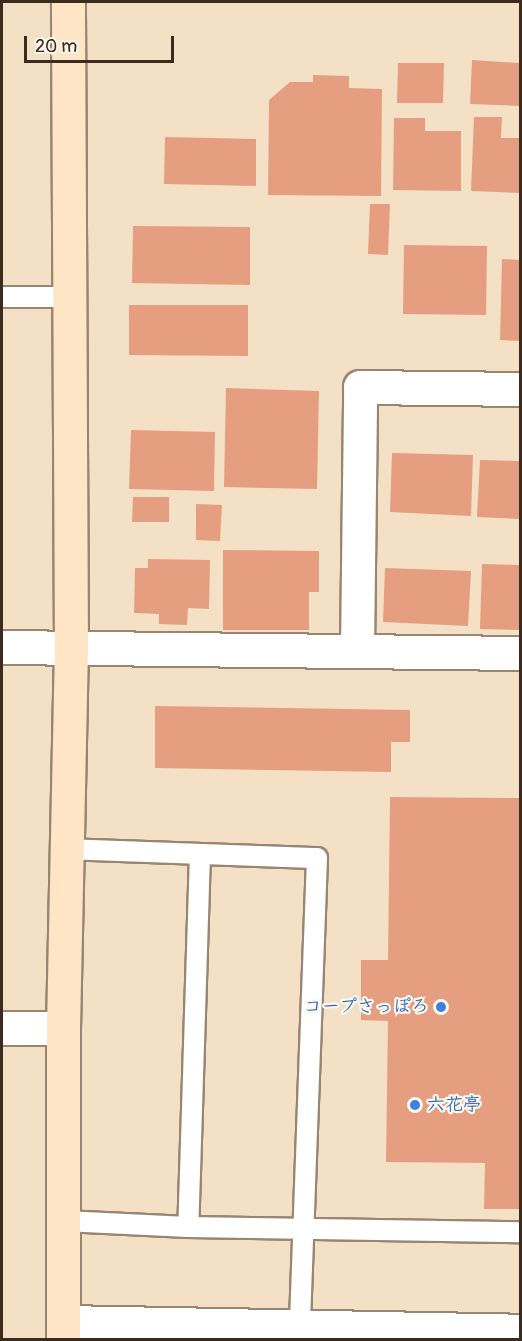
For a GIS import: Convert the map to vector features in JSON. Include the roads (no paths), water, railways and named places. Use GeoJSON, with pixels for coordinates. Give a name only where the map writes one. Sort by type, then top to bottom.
{"type":"FeatureCollection","features":[{"type":"Feature","properties":{"kind":"street"},"geometry":{"type":"LineString","coordinates":[[69,2],[71,648],[63,1029],[63,1331],[300,1328],[461,1336],[520,1332]]}},
{"type":"Feature","properties":{"kind":"street"},"geometry":{"type":"LineString","coordinates":[[357,650],[360,387],[520,388]]}},
{"type":"Feature","properties":{"kind":"street"},"geometry":{"type":"LineString","coordinates":[[2,647],[520,653]]}},
{"type":"Feature","properties":{"kind":"street"},"geometry":{"type":"LineString","coordinates":[[2,1028],[63,1029]]}},
{"type":"Feature","properties":{"kind":"lane"},"geometry":{"type":"LineString","coordinates":[[2,297],[69,297]]}},
{"type":"Feature","properties":{"kind":"lane"},"geometry":{"type":"LineString","coordinates":[[67,849],[317,858],[300,1328]]}},
{"type":"Feature","properties":{"kind":"lane"},"geometry":{"type":"LineString","coordinates":[[188,1227],[200,854]]}},
{"type":"Feature","properties":{"kind":"lane"},"geometry":{"type":"LineString","coordinates":[[64,1221],[188,1227],[520,1232]]}},
{"type":"Feature","properties":{"kind":"place","name":"コープさっぽろ"},"geometry":{"type":"Point","coordinates":[441,1007]}},
{"type":"Feature","properties":{"kind":"place","name":"六花亭"},"geometry":{"type":"Point","coordinates":[415,1105]}}]}
